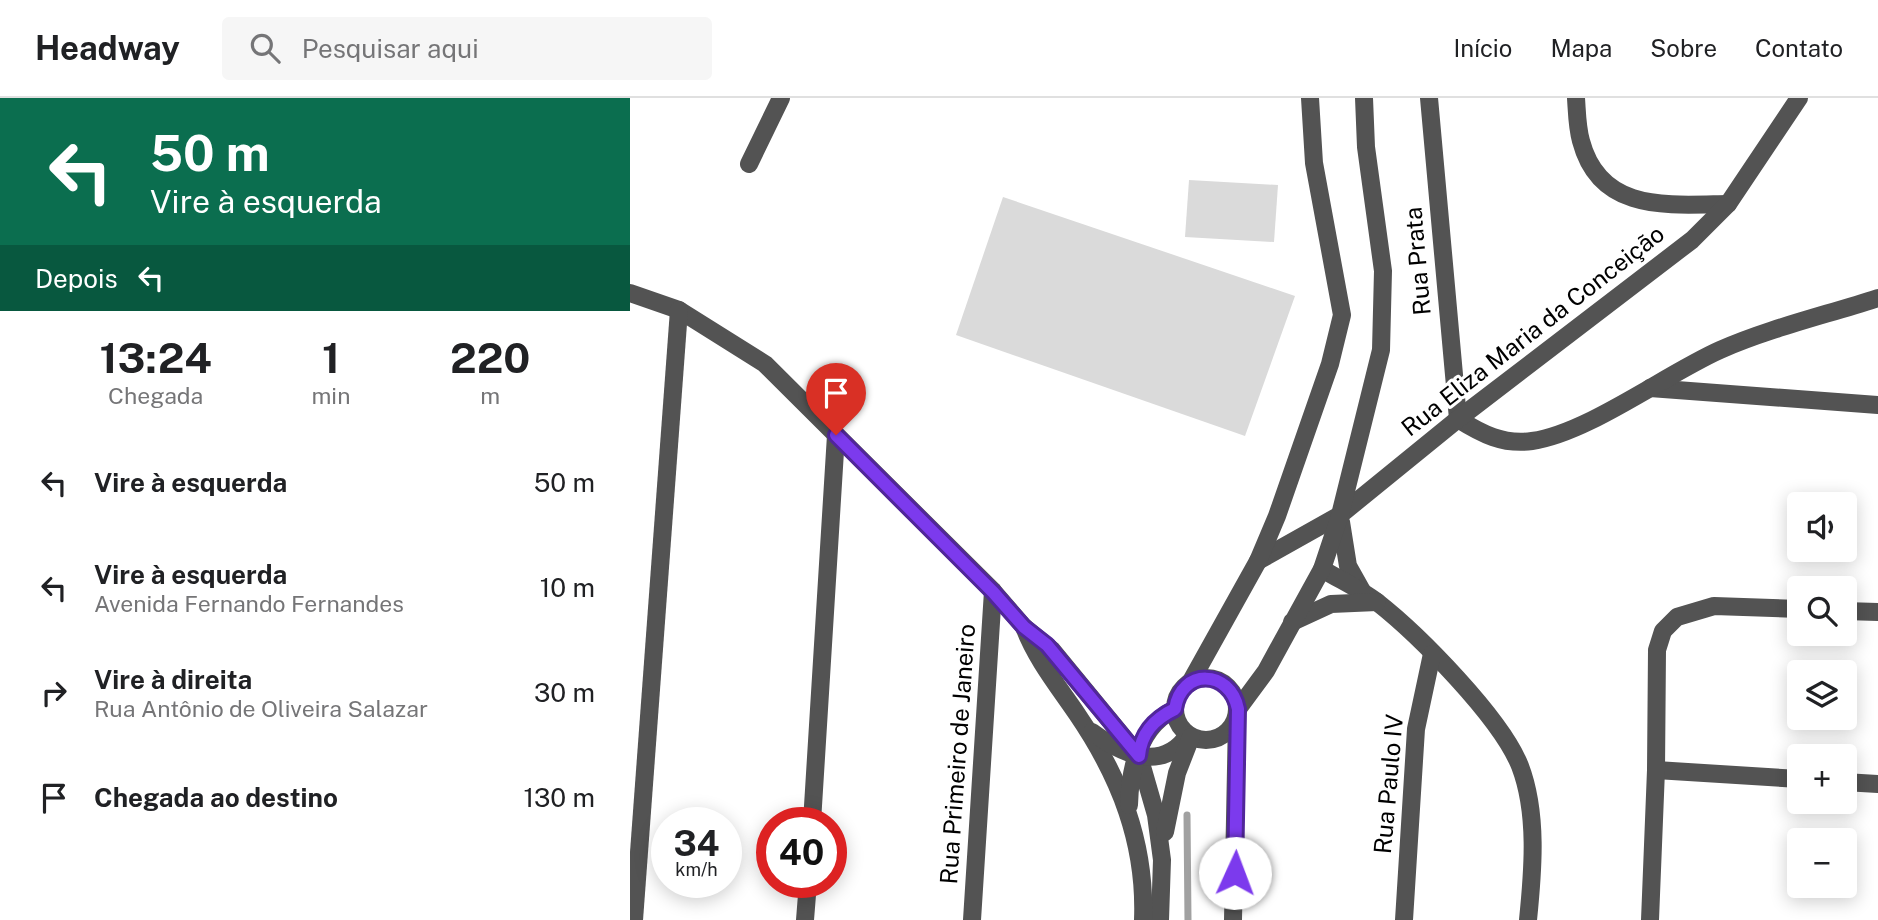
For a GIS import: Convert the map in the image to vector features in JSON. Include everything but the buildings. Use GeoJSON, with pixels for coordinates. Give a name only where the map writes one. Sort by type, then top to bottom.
{"type":"FeatureCollection","features":[{"type":"Feature","properties":{"kind":"street"},"geometry":{"type":"LineString","coordinates":[[749,164],[781,98]]}},
{"type":"Feature","properties":{"kind":"street"},"geometry":{"type":"LineString","coordinates":[[1310,98],[1314,163],[1342,315],[1330,364],[1298,460],[1258,561],[1190,683],[1180,694],[1175,709],[1178,723],[1189,736],[1209,741],[1233,727],[1237,713],[1266,671],[1322,569],[1340,515],[1381,350],[1383,271],[1366,147],[1364,98]]}},
{"type":"Feature","properties":{"kind":"street","name":"Rua Prata"},"geometry":{"type":"LineString","coordinates":[[1429,98],[1458,419]]}},
{"type":"Feature","properties":{"kind":"street"},"geometry":{"type":"LineString","coordinates":[[1576,98],[1581,140],[1589,163],[1600,180],[1614,191],[1656,203],[1728,204]]}},
{"type":"Feature","properties":{"kind":"street","name":"Rua Eliza Maria da Conceição"},"geometry":{"type":"LineString","coordinates":[[1258,561],[1340,515],[1458,419],[1692,240],[1728,204],[1799,98]]}},
{"type":"Feature","properties":{"kind":"street"},"geometry":{"type":"LineString","coordinates":[[630,293],[679,310],[765,365],[993,592],[1024,627],[1052,650],[1139,756],[1156,815],[1162,860]]}},
{"type":"Feature","properties":{"kind":"street"},"geometry":{"type":"LineString","coordinates":[[1458,419],[1494,439],[1535,441],[1588,420],[1722,349],[1878,299]]}},
{"type":"Feature","properties":{"kind":"street"},"geometry":{"type":"LineString","coordinates":[[634,920],[679,310]]}},
{"type":"Feature","properties":{"kind":"street"},"geometry":{"type":"LineString","coordinates":[[1650,388],[1878,405]]}},
{"type":"Feature","properties":{"kind":"street"},"geometry":{"type":"LineString","coordinates":[[813,807],[836,435]]}},
{"type":"Feature","properties":{"kind":"street"},"geometry":{"type":"LineString","coordinates":[[1340,515],[1348,566],[1371,598],[1432,654],[1492,718],[1520,766],[1530,808],[1531,885],[1528,920]]}},
{"type":"Feature","properties":{"kind":"street"},"geometry":{"type":"LineString","coordinates":[[1322,569],[1371,598]]}},
{"type":"Feature","properties":{"kind":"street","name":"Rua Primeiro de Janeiro"},"geometry":{"type":"LineString","coordinates":[[972,920],[993,592]]}},
{"type":"Feature","properties":{"kind":"street"},"geometry":{"type":"LineString","coordinates":[[1292,622],[1331,604],[1371,598]]}},
{"type":"Feature","properties":{"kind":"street"},"geometry":{"type":"LineString","coordinates":[[1650,920],[1656,770],[1657,650],[1663,631],[1676,617],[1714,606],[1787,609]]}},
{"type":"Feature","properties":{"kind":"street"},"geometry":{"type":"LineString","coordinates":[[1857,611],[1878,612]]}},
{"type":"Feature","properties":{"kind":"street"},"geometry":{"type":"LineString","coordinates":[[1024,627],[1037,655],[1086,727],[1115,778],[1129,812],[1141,855],[1143,920]]}},
{"type":"Feature","properties":{"kind":"street","name":"Rua Paulo IV"},"geometry":{"type":"LineString","coordinates":[[1404,920],[1416,729],[1432,654]]}},
{"type":"Feature","properties":{"kind":"street"},"geometry":{"type":"LineString","coordinates":[[1190,683],[1199,679],[1217,680],[1231,691],[1237,713],[1233,920]]}},
{"type":"Feature","properties":{"kind":"street"},"geometry":{"type":"LineString","coordinates":[[1129,812],[1130,785],[1147,731],[1164,714],[1175,709]]}},
{"type":"Feature","properties":{"kind":"street"},"geometry":{"type":"LineString","coordinates":[[1086,727],[1108,743],[1149,759],[1170,753],[1189,736]]}},
{"type":"Feature","properties":{"kind":"street"},"geometry":{"type":"LineString","coordinates":[[1160,920],[1162,860],[1174,786],[1189,736]]}},
{"type":"Feature","properties":{"kind":"street"},"geometry":{"type":"LineString","coordinates":[[1656,770],[1787,778]]}},
{"type":"Feature","properties":{"kind":"street"},"geometry":{"type":"LineString","coordinates":[[1857,783],[1878,784]]}},
{"type":"Feature","properties":{"kind":"street"},"geometry":{"type":"LineString","coordinates":[[806,920],[807,898]]}},
{"type":"Feature","properties":{"kind":"shaded area"},"geometry":{"type":"Polygon","coordinates":[[[1189,180],[1278,185],[1274,242],[1185,237],[1189,180]]]}},
{"type":"Feature","properties":{"kind":"shaded area"},"geometry":{"type":"Polygon","coordinates":[[[1003,197],[1295,296],[1245,436],[956,335],[1003,197]]]}},
{"type":"Feature","properties":{"kind":"waterway"},"geometry":{"type":"LineString","coordinates":[[1187,815],[1188,920]]}},
{"type":"Feature","properties":{"kind":"route"},"geometry":{"type":"LineString","coordinates":[[836,435],[993,592],[1024,627],[1047,645],[1139,756],[1140,745],[1147,731],[1153,722],[1175,709],[1176,701],[1184,688],[1199,679],[1208,678],[1225,684],[1236,699],[1238,709],[1235,873]]}}]}
